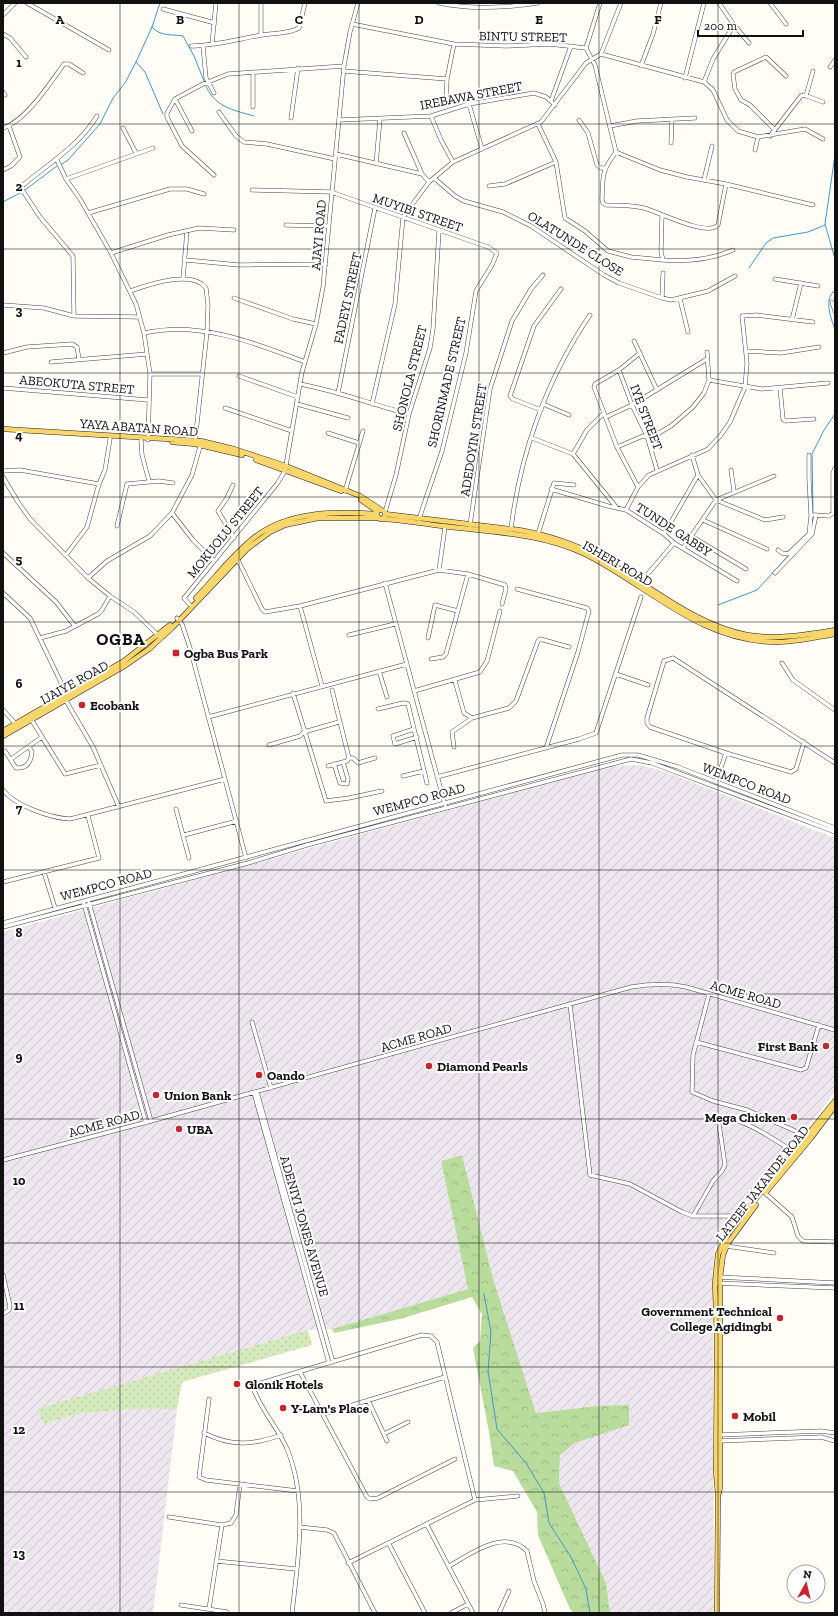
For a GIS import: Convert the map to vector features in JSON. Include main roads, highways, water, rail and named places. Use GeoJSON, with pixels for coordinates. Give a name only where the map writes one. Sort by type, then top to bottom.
{"type":"FeatureCollection","features":[{"type":"Feature","properties":{"kind":"main road","name":"YAYA ABATAN ROAD"},"geometry":{"type":"LineString","coordinates":[[3,430],[110,439],[148,439]]}},
{"type":"Feature","properties":{"kind":"main road","name":"YAYA ABATAN ROAD"},"geometry":{"type":"LineString","coordinates":[[3,430],[201,443],[286,468],[345,491],[368,504],[380,513]]}},
{"type":"Feature","properties":{"kind":"main road","name":"ISHERI ROAD"},"geometry":{"type":"LineString","coordinates":[[237,557],[265,530],[288,520],[334,513],[380,513],[419,519],[511,529],[538,534],[586,553],[641,582],[693,615],[734,631],[778,638],[801,636],[835,630]]}},
{"type":"Feature","properties":{"kind":"main road","name":"ISHERI ROAD"},"geometry":{"type":"LineString","coordinates":[[380,513],[445,526],[531,537],[586,553],[690,619],[719,632],[754,640],[778,642],[802,640],[835,634]]}},
{"type":"Feature","properties":{"kind":"main road","name":"IJAIYE ROAD"},"geometry":{"type":"LineString","coordinates":[[178,619],[237,557]]}},
{"type":"Feature","properties":{"kind":"main road","name":"IJAIYE ROAD"},"geometry":{"type":"LineString","coordinates":[[3,731],[15,723],[126,665],[160,637],[237,557]]}},
{"type":"Feature","properties":{"kind":"main road","name":"IJAIYE ROAD"},"geometry":{"type":"LineString","coordinates":[[3,736],[66,697]]}},
{"type":"Feature","properties":{"kind":"main road","name":"LATEEF JAKANDE ROAD"},"geometry":{"type":"LineString","coordinates":[[717,1613],[717,1341],[720,1250],[724,1240],[736,1224],[835,1100]]}},
{"type":"Feature","properties":{"kind":"main road","name":"LATEEF JAKANDE ROAD"},"geometry":{"type":"LineString","coordinates":[[718,1280],[726,1246],[765,1193],[811,1138],[835,1106]]}},
{"type":"Feature","properties":{"kind":"waterway"},"geometry":{"type":"LineString","coordinates":[[60,165],[68,160],[100,124],[113,98],[125,83],[136,62],[152,27],[160,3]]}},
{"type":"Feature","properties":{"kind":"waterway"},"geometry":{"type":"LineString","coordinates":[[152,27],[163,34],[183,36],[194,56],[204,81]]}},
{"type":"Feature","properties":{"kind":"waterway"},"geometry":{"type":"LineString","coordinates":[[136,62],[145,72],[163,114]]}},
{"type":"Feature","properties":{"kind":"waterway"},"geometry":{"type":"LineString","coordinates":[[205,84],[209,92],[219,103],[254,116]]}},
{"type":"Feature","properties":{"kind":"waterway"},"geometry":{"type":"LineString","coordinates":[[835,155],[825,224],[835,259]]}},
{"type":"Feature","properties":{"kind":"waterway"},"geometry":{"type":"LineString","coordinates":[[25,190],[57,166]]}},
{"type":"Feature","properties":{"kind":"waterway"},"geometry":{"type":"LineString","coordinates":[[3,202],[22,192]]}},
{"type":"Feature","properties":{"kind":"waterway"},"geometry":{"type":"LineString","coordinates":[[749,268],[766,243],[773,238],[808,232],[825,225]]}},
{"type":"Feature","properties":{"kind":"waterway"},"geometry":{"type":"LineString","coordinates":[[835,290],[829,298],[829,309],[835,330]]}},
{"type":"Feature","properties":{"kind":"waterway"},"geometry":{"type":"LineString","coordinates":[[813,513],[812,454],[824,430],[835,414]]}},
{"type":"Feature","properties":{"kind":"waterway"},"geometry":{"type":"LineString","coordinates":[[718,605],[757,590],[788,556]]}},
{"type":"Feature","properties":{"kind":"waterway"},"geometry":{"type":"LineString","coordinates":[[484,1294],[491,1332],[488,1371],[497,1429],[526,1463],[544,1493],[549,1523],[571,1557],[586,1589],[590,1613]]}},
{"type":"Feature","properties":{"kind":"place","name":"Ogba Bus Park"},"geometry":{"type":"Point","coordinates":[176,653]}},
{"type":"Feature","properties":{"kind":"place","name":"Ecobank"},"geometry":{"type":"Point","coordinates":[82,705]}},
{"type":"Feature","properties":{"kind":"place","name":"First Bank"},"geometry":{"type":"Point","coordinates":[826,1046]}},
{"type":"Feature","properties":{"kind":"place","name":"Diamond Pearls"},"geometry":{"type":"Point","coordinates":[429,1066]}},
{"type":"Feature","properties":{"kind":"place","name":"Oando"},"geometry":{"type":"Point","coordinates":[259,1075]}},
{"type":"Feature","properties":{"kind":"place","name":"Union Bank"},"geometry":{"type":"Point","coordinates":[156,1095]}},
{"type":"Feature","properties":{"kind":"place","name":"Mega Chicken"},"geometry":{"type":"Point","coordinates":[794,1117]}},
{"type":"Feature","properties":{"kind":"place","name":"UBA"},"geometry":{"type":"Point","coordinates":[179,1129]}},
{"type":"Feature","properties":{"kind":"place","name":"Government Technical College Agidingbi"},"geometry":{"type":"Point","coordinates":[780,1318]}},
{"type":"Feature","properties":{"kind":"place","name":"Glonik Hotels"},"geometry":{"type":"Point","coordinates":[237,1384]}},
{"type":"Feature","properties":{"kind":"place","name":"Y-Lam's Place"},"geometry":{"type":"Point","coordinates":[283,1408]}},
{"type":"Feature","properties":{"kind":"place","name":"Mobil"},"geometry":{"type":"Point","coordinates":[735,1416]}},
{"type":"Feature","properties":{"kind":"district","name":"OGBA"},"geometry":{"type":"Point","coordinates":[121,639]}}]}
